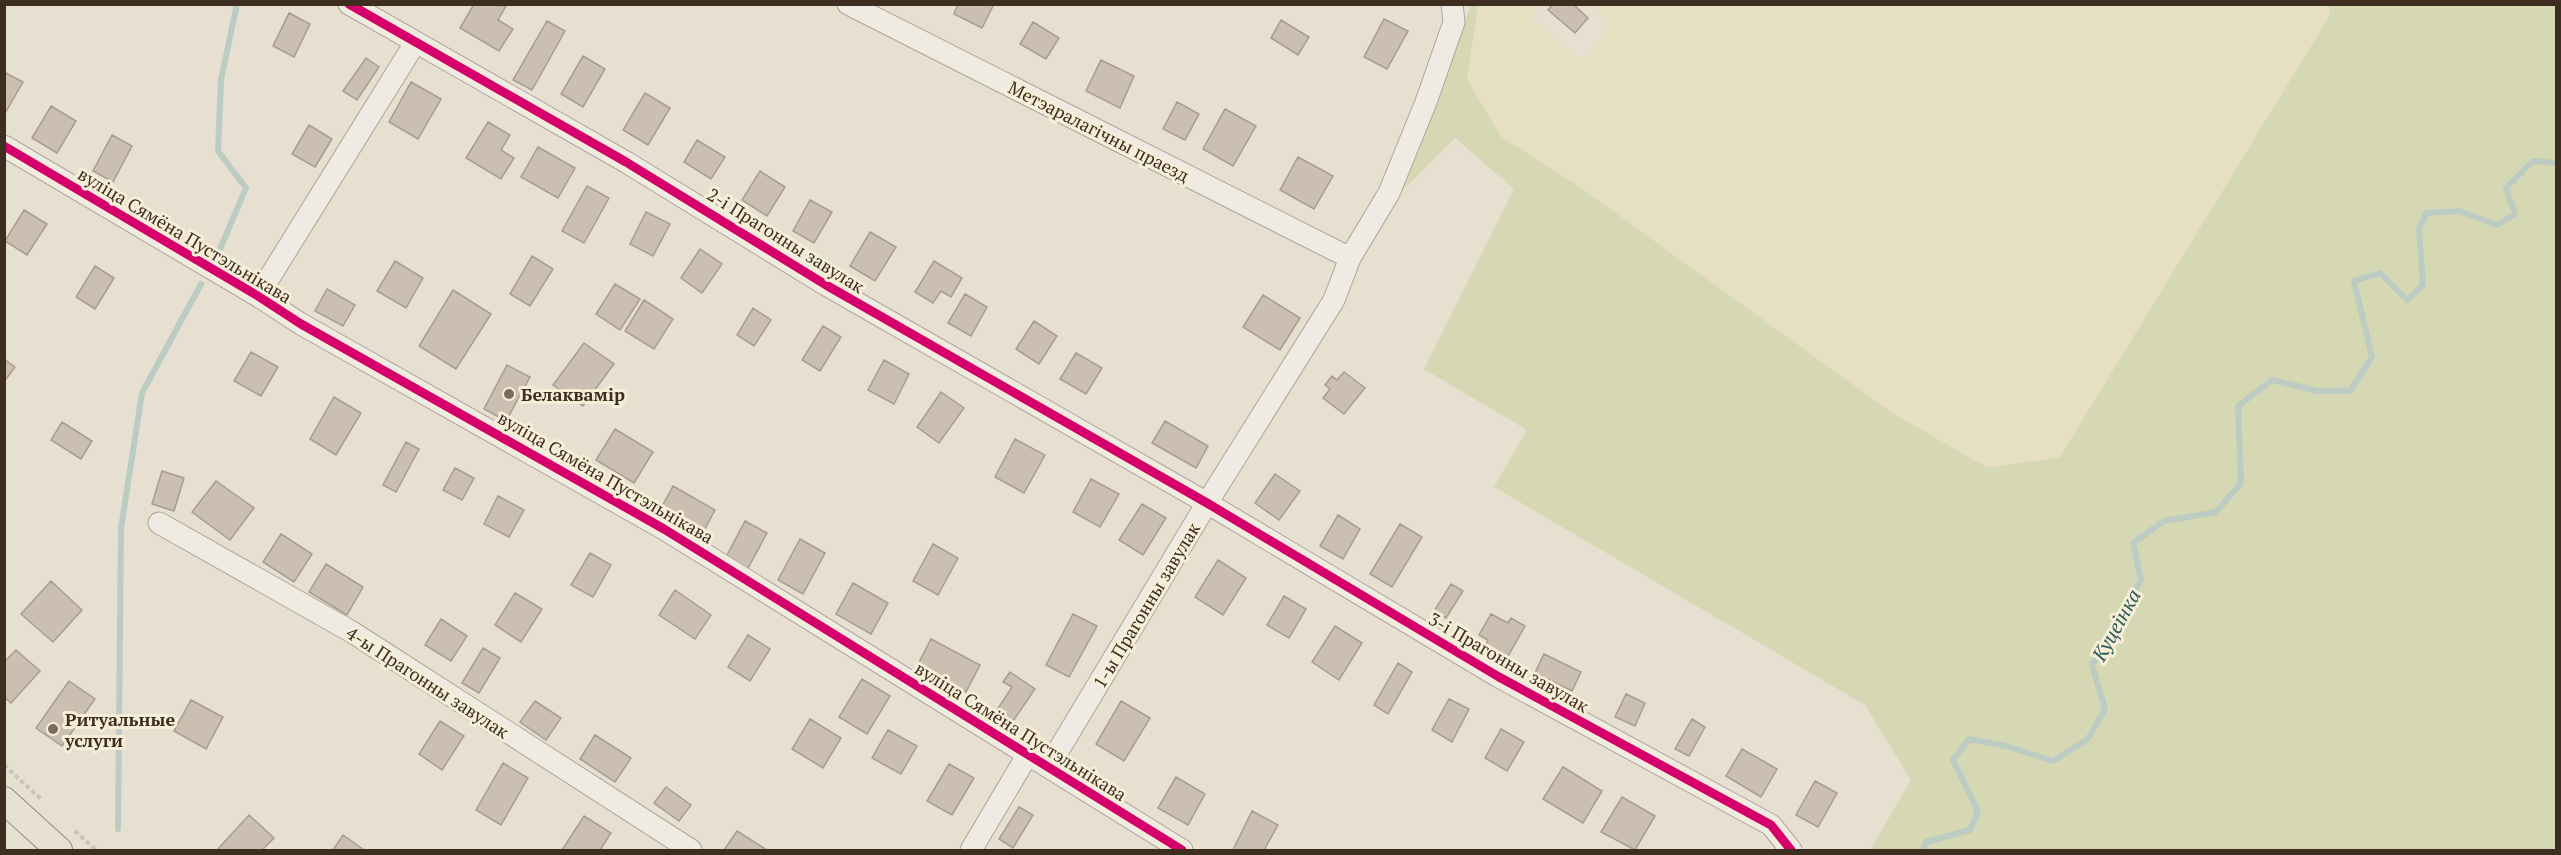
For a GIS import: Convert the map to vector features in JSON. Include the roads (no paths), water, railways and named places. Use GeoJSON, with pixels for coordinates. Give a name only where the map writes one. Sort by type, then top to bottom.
{"type":"FeatureCollection","features":[{"type":"Feature","properties":{"kind":"main road"},"geometry":{"type":"LineString","coordinates":[[4,800],[59,850]]}},
{"type":"Feature","properties":{"kind":"street","name":"2-і Прагонны завулак"},"geometry":{"type":"LineString","coordinates":[[349,4],[626,162],[826,285],[1207,503]]}},
{"type":"Feature","properties":{"kind":"street","name":"Метэаралагічны праезд"},"geometry":{"type":"LineString","coordinates":[[848,4],[1350,258]]}},
{"type":"Feature","properties":{"kind":"street","name":"1-ы Прагонны завулак"},"geometry":{"type":"LineString","coordinates":[[1049,766],[1207,503],[1334,300],[1350,258],[1393,183],[1454,22],[1452,4]]}},
{"type":"Feature","properties":{"kind":"street"},"geometry":{"type":"LineString","coordinates":[[258,296],[415,43]]}},
{"type":"Feature","properties":{"kind":"street","name":"вуліца Сямёна Пустэльнікава"},"geometry":{"type":"LineString","coordinates":[[4,146],[258,296],[301,324],[664,529],[1182,850]]}},
{"type":"Feature","properties":{"kind":"street","name":"3-і Прагонны завулак"},"geometry":{"type":"LineString","coordinates":[[1207,503],[1499,677],[1771,825],[1791,850]]}},
{"type":"Feature","properties":{"kind":"street","name":"4-ы Прагонны завулак"},"geometry":{"type":"LineString","coordinates":[[159,522],[352,632],[691,850]]}},
{"type":"Feature","properties":{"kind":"street"},"geometry":{"type":"LineString","coordinates":[[971,850],[1028,754]]}},
{"type":"Feature","properties":{"kind":"waterway"},"geometry":{"type":"LineString","coordinates":[[220,249],[246,188],[218,151],[221,80],[237,4]]}},
{"type":"Feature","properties":{"kind":"waterway","name":"Куцеінка"},"geometry":{"type":"LineString","coordinates":[[1923,850],[1926,842],[1970,830],[1978,811],[1953,760],[1969,739],[2006,746],[2053,761],[2088,739],[2105,709],[2092,665],[2141,580],[2133,543],[2164,521],[2216,512],[2241,483],[2238,406],[2272,380],[2318,391],[2350,391],[2372,357],[2354,281],[2380,273],[2407,300],[2423,285],[2419,229],[2426,213],[2459,211],[2497,225],[2515,214],[2506,188],[2533,161],[2556,163]]}},
{"type":"Feature","properties":{"kind":"waterway"},"geometry":{"type":"LineString","coordinates":[[118,829],[121,528],[142,393],[201,284]]}},
{"type":"Feature","properties":{"kind":"place","name":"Белаквамір"},"geometry":{"type":"Point","coordinates":[509,394]}},
{"type":"Feature","properties":{"kind":"place","name":"Ритуальные услуги"},"geometry":{"type":"Point","coordinates":[53,729]}}]}
